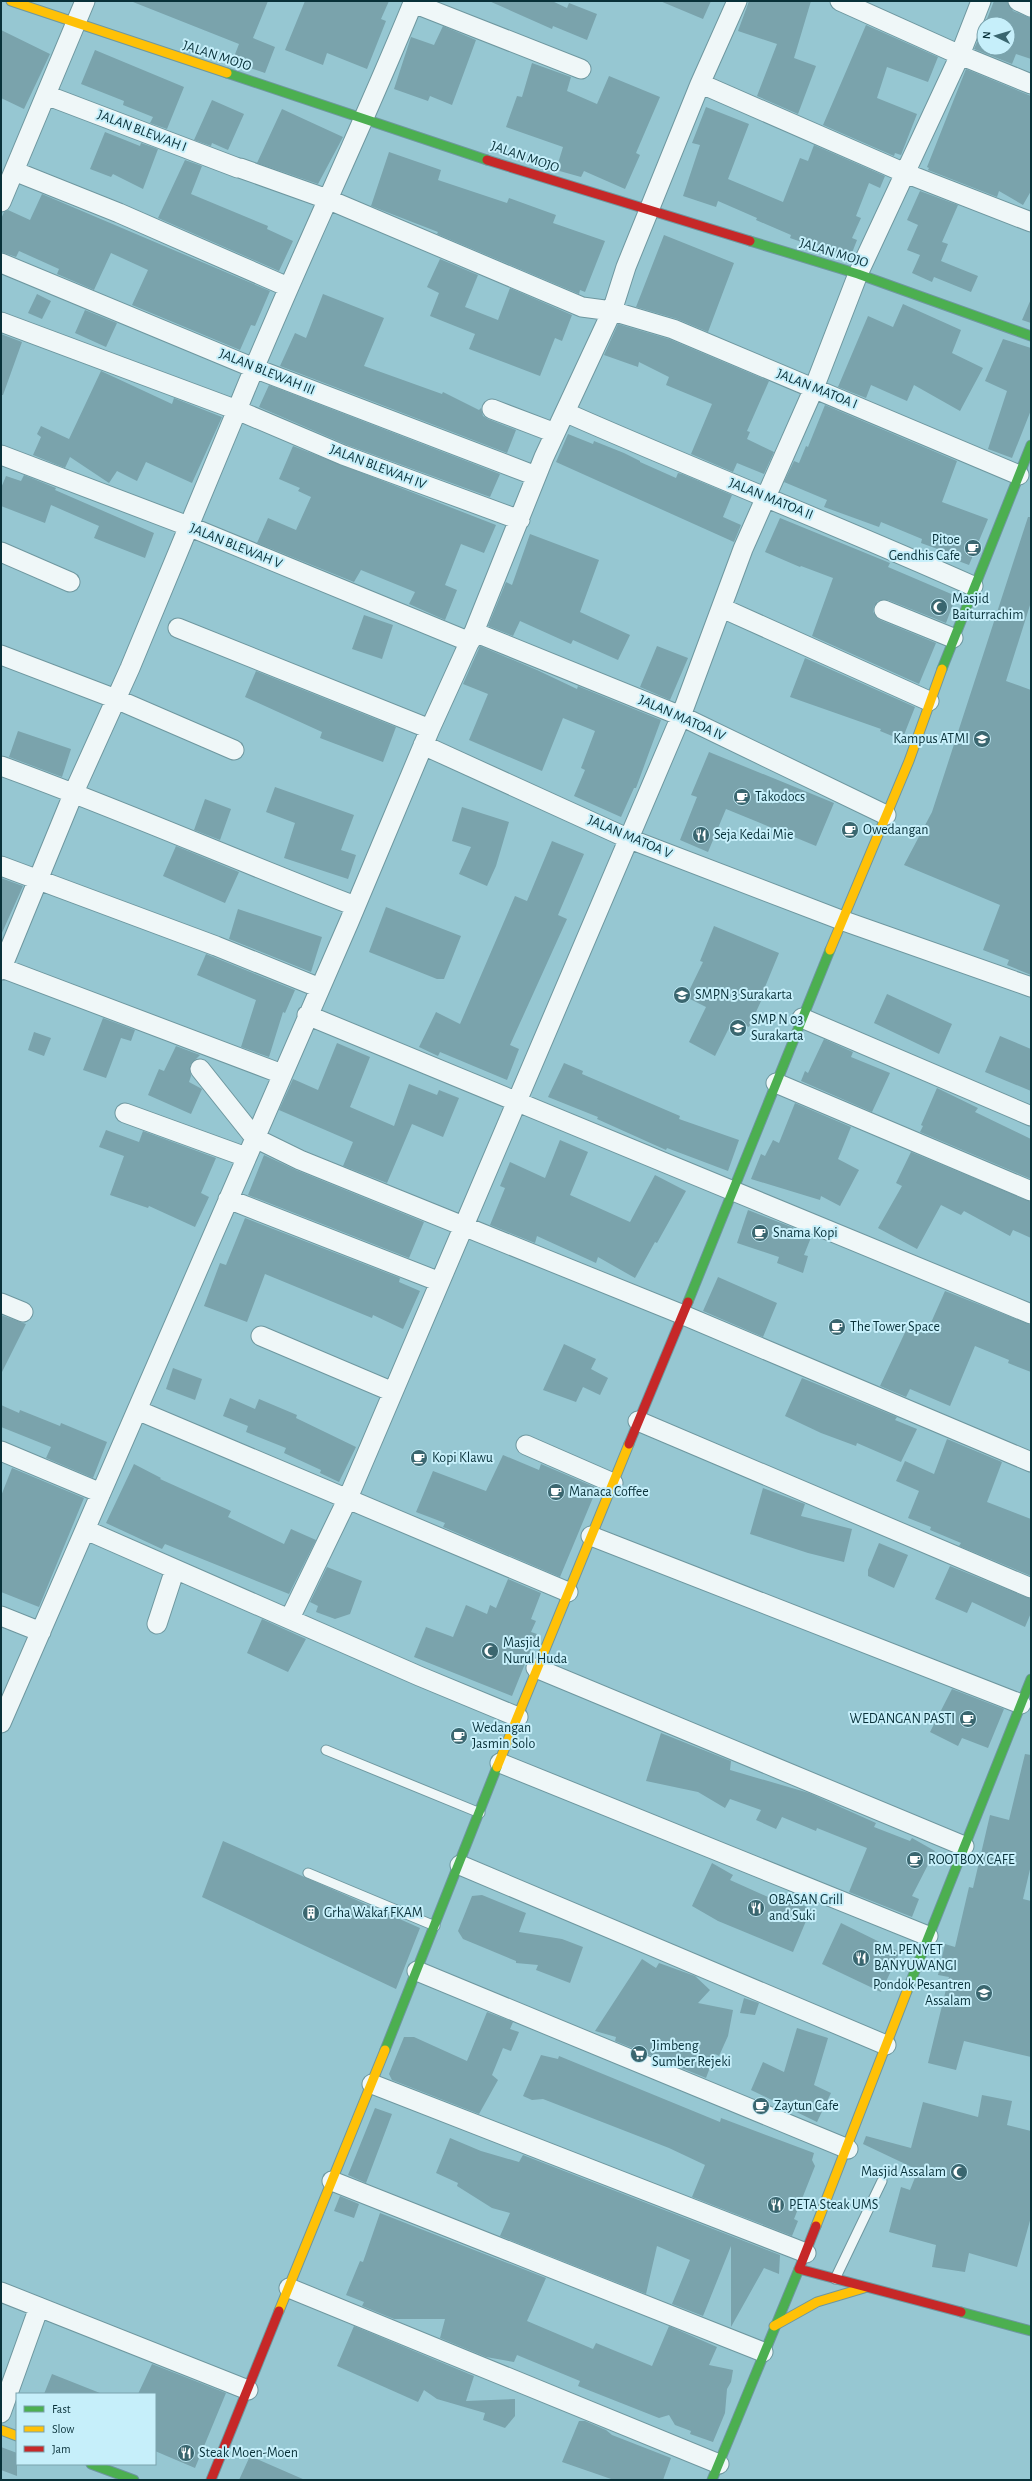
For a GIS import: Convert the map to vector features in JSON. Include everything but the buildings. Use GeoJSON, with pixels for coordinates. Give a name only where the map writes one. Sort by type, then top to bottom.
{"type":"FeatureCollection","features":[{"type":"Feature","properties":{"kind":"street","name":"JALAN MOJO"},"geometry":{"type":"LineString","coordinates":[[11,1],[363,119],[649,212],[858,274],[1031,336]]}},
{"type":"Feature","properties":{"kind":"street"},"geometry":{"type":"LineString","coordinates":[[1,202],[85,1]]}},
{"type":"Feature","properties":{"kind":"street"},"geometry":{"type":"LineString","coordinates":[[1,1723],[86,1530],[307,1015],[356,906],[427,737],[472,637],[505,552],[520,520],[536,476],[612,310],[626,267],[700,84],[737,1]]}},
{"type":"Feature","properties":{"kind":"street"},"geometry":{"type":"LineString","coordinates":[[840,1],[960,56],[1031,84]]}},
{"type":"Feature","properties":{"kind":"street"},"geometry":{"type":"LineString","coordinates":[[290,1618],[348,1498],[627,838],[681,716],[743,549],[814,388],[858,274],[960,56],[981,1]]}},
{"type":"Feature","properties":{"kind":"street"},"geometry":{"type":"LineString","coordinates":[[1018,1],[1031,7]]}},
{"type":"Feature","properties":{"kind":"street"},"geometry":{"type":"LineString","coordinates":[[282,1074],[2,969],[74,792],[116,699],[288,287],[371,104],[411,2],[581,69]]}},
{"type":"Feature","properties":{"kind":"street"},"geometry":{"type":"LineString","coordinates":[[706,86],[905,173],[1031,222]]}},
{"type":"Feature","properties":{"kind":"street","name":"JALAN BLEWAH I"},"geometry":{"type":"LineString","coordinates":[[46,95],[327,200]]}},
{"type":"Feature","properties":{"kind":"street"},"geometry":{"type":"LineString","coordinates":[[14,171],[119,213],[288,287]]}},
{"type":"Feature","properties":{"kind":"street","name":"JALAN MATOA I"},"geometry":{"type":"LineString","coordinates":[[327,200],[582,307],[612,310],[673,329],[1019,475]]}},
{"type":"Feature","properties":{"kind":"street","name":"JALAN BLEWAH III"},"geometry":{"type":"LineString","coordinates":[[1,263],[254,368],[536,476]]}},
{"type":"Feature","properties":{"kind":"street","name":"JALAN BLEWAH IV"},"geometry":{"type":"LineString","coordinates":[[1,322],[237,410],[343,455],[520,520]]}},
{"type":"Feature","properties":{"kind":"street"},"geometry":{"type":"LineString","coordinates":[[492,409],[556,433]]}},
{"type":"Feature","properties":{"kind":"street","name":"JALAN MATOA II"},"geometry":{"type":"LineString","coordinates":[[569,414],[973,586]]}},
{"type":"Feature","properties":{"kind":"street"},"geometry":{"type":"LineString","coordinates":[[211,2480],[460,1865],[536,1668],[776,1084],[841,920],[909,761],[929,701],[973,586],[1031,444]]}},
{"type":"Feature","properties":{"kind":"street","name":"JALAN BLEWAH V"},"geometry":{"type":"LineString","coordinates":[[1,455],[472,637]]}},
{"type":"Feature","properties":{"kind":"street"},"geometry":{"type":"LineString","coordinates":[[1,552],[70,582]]}},
{"type":"Feature","properties":{"kind":"street"},"geometry":{"type":"LineString","coordinates":[[722,608],[929,701]]}},
{"type":"Feature","properties":{"kind":"street"},"geometry":{"type":"LineString","coordinates":[[884,610],[953,638]]}},
{"type":"Feature","properties":{"kind":"street","name":"JALAN MATOA V"},"geometry":{"type":"LineString","coordinates":[[178,628],[427,737],[627,838],[841,920],[1031,987]]}},
{"type":"Feature","properties":{"kind":"street","name":"JALAN MATOA IV"},"geometry":{"type":"LineString","coordinates":[[472,637],[681,716],[886,815]]}},
{"type":"Feature","properties":{"kind":"street"},"geometry":{"type":"LineString","coordinates":[[1,654],[116,699],[234,750]]}},
{"type":"Feature","properties":{"kind":"street"},"geometry":{"type":"LineString","coordinates":[[1,766],[74,792],[262,870],[356,906]]}},
{"type":"Feature","properties":{"kind":"street"},"geometry":{"type":"LineString","coordinates":[[1,866],[216,946],[320,988]]}},
{"type":"Feature","properties":{"kind":"street"},"geometry":{"type":"LineString","coordinates":[[307,1015],[1031,1314]]}},
{"type":"Feature","properties":{"kind":"street"},"geometry":{"type":"LineString","coordinates":[[802,1018],[1031,1116]]}},
{"type":"Feature","properties":{"kind":"street"},"geometry":{"type":"LineString","coordinates":[[200,1068],[255,1138],[354,1184],[464,1226],[682,1314],[1031,1462]]}},
{"type":"Feature","properties":{"kind":"street"},"geometry":{"type":"LineString","coordinates":[[776,1084],[1031,1191]]}},
{"type":"Feature","properties":{"kind":"street"},"geometry":{"type":"LineString","coordinates":[[124,1113],[246,1157]]}},
{"type":"Feature","properties":{"kind":"street"},"geometry":{"type":"LineString","coordinates":[[228,1199],[440,1282]]}},
{"type":"Feature","properties":{"kind":"street"},"geometry":{"type":"LineString","coordinates":[[1,1303],[23,1312]]}},
{"type":"Feature","properties":{"kind":"street"},"geometry":{"type":"LineString","coordinates":[[261,1336],[393,1392]]}},
{"type":"Feature","properties":{"kind":"street"},"geometry":{"type":"LineString","coordinates":[[137,1410],[568,1592]]}},
{"type":"Feature","properties":{"kind":"street"},"geometry":{"type":"LineString","coordinates":[[638,1421],[1031,1588]]}},
{"type":"Feature","properties":{"kind":"street"},"geometry":{"type":"LineString","coordinates":[[526,1445],[612,1483]]}},
{"type":"Feature","properties":{"kind":"street"},"geometry":{"type":"LineString","coordinates":[[1,1451],[101,1493]]}},
{"type":"Feature","properties":{"kind":"street"},"geometry":{"type":"LineString","coordinates":[[86,1530],[290,1618],[419,1676],[518,1717]]}},
{"type":"Feature","properties":{"kind":"street"},"geometry":{"type":"LineString","coordinates":[[591,1536],[1021,1704]]}},
{"type":"Feature","properties":{"kind":"street"},"geometry":{"type":"LineString","coordinates":[[157,1624],[175,1569]]}},
{"type":"Feature","properties":{"kind":"street"},"geometry":{"type":"LineString","coordinates":[[1,1616],[41,1632]]}},
{"type":"Feature","properties":{"kind":"street"},"geometry":{"type":"LineString","coordinates":[[536,1668],[964,1846]]}},
{"type":"Feature","properties":{"kind":"street"},"geometry":{"type":"LineString","coordinates":[[289,2288],[715,2472],[763,2352],[803,2261],[848,2149],[928,1936],[1031,1679]]}},
{"type":"Feature","properties":{"kind":"street"},"geometry":{"type":"LineString","coordinates":[[500,1763],[928,1936]]}},
{"type":"Feature","properties":{"kind":"street"},"geometry":{"type":"LineString","coordinates":[[460,1865],[886,2045]]}},
{"type":"Feature","properties":{"kind":"street"},"geometry":{"type":"LineString","coordinates":[[417,1971],[848,2149]]}},
{"type":"Feature","properties":{"kind":"street"},"geometry":{"type":"LineString","coordinates":[[372,2084],[803,2261],[835,2279],[1031,2331]]}},
{"type":"Feature","properties":{"kind":"street"},"geometry":{"type":"LineString","coordinates":[[332,2181],[763,2352]]}},
{"type":"Feature","properties":{"kind":"street"},"geometry":{"type":"LineString","coordinates":[[774,2326],[802,2307],[827,2297],[865,2287]]}},
{"type":"Feature","properties":{"kind":"street"},"geometry":{"type":"LineString","coordinates":[[1,2292],[248,2390]]}},
{"type":"Feature","properties":{"kind":"street"},"geometry":{"type":"LineString","coordinates":[[1,2413],[38,2306]]}},
{"type":"Feature","properties":{"kind":"street"},"geometry":{"type":"LineString","coordinates":[[1,2430],[16,2436]]}},
{"type":"Feature","properties":{"kind":"street"},"geometry":{"type":"LineString","coordinates":[[95,2465],[134,2480]]}},
{"type":"Feature","properties":{"kind":"lane"},"geometry":{"type":"LineString","coordinates":[[326,1750],[480,1813]]}},
{"type":"Feature","properties":{"kind":"lane"},"geometry":{"type":"LineString","coordinates":[[308,1873],[435,1926]]}},
{"type":"Feature","properties":{"kind":"lane"},"geometry":{"type":"LineString","coordinates":[[835,2279],[882,2181]]}},
{"type":"Feature","properties":{"kind":"traffic: fast"},"geometry":{"type":"LineString","coordinates":[[227,73],[487,160]]}},
{"type":"Feature","properties":{"kind":"traffic: fast"},"geometry":{"type":"LineString","coordinates":[[750,241],[858,274],[1031,336]]}},
{"type":"Feature","properties":{"kind":"traffic: fast"},"geometry":{"type":"LineString","coordinates":[[942,669],[1031,445]]}},
{"type":"Feature","properties":{"kind":"traffic: fast"},"geometry":{"type":"LineString","coordinates":[[688,1302],[830,950]]}},
{"type":"Feature","properties":{"kind":"traffic: fast"},"geometry":{"type":"LineString","coordinates":[[907,1991],[1031,1679]]}},
{"type":"Feature","properties":{"kind":"traffic: fast"},"geometry":{"type":"LineString","coordinates":[[385,2050],[497,1767]]}},
{"type":"Feature","properties":{"kind":"traffic: fast"},"geometry":{"type":"LineString","coordinates":[[712,2480],[799,2269]]}},
{"type":"Feature","properties":{"kind":"traffic: fast"},"geometry":{"type":"LineString","coordinates":[[961,2312],[1031,2331]]}},
{"type":"Feature","properties":{"kind":"traffic: fast"},"geometry":{"type":"LineString","coordinates":[[94,2465],[134,2480]]}},
{"type":"Feature","properties":{"kind":"traffic: slow"},"geometry":{"type":"LineString","coordinates":[[11,1],[227,73]]}},
{"type":"Feature","properties":{"kind":"traffic: slow"},"geometry":{"type":"LineString","coordinates":[[830,950],[909,761],[942,669]]}},
{"type":"Feature","properties":{"kind":"traffic: slow"},"geometry":{"type":"LineString","coordinates":[[497,1767],[629,1444]]}},
{"type":"Feature","properties":{"kind":"traffic: slow"},"geometry":{"type":"LineString","coordinates":[[816,2226],[907,1991]]}},
{"type":"Feature","properties":{"kind":"traffic: slow"},"geometry":{"type":"LineString","coordinates":[[279,2311],[385,2050]]}},
{"type":"Feature","properties":{"kind":"traffic: slow"},"geometry":{"type":"LineString","coordinates":[[774,2326],[817,2302],[864,2288]]}},
{"type":"Feature","properties":{"kind":"traffic: slow"},"geometry":{"type":"LineString","coordinates":[[1,2430],[16,2436]]}},
{"type":"Feature","properties":{"kind":"traffic: jam"},"geometry":{"type":"LineString","coordinates":[[487,160],[750,241]]}},
{"type":"Feature","properties":{"kind":"traffic: jam"},"geometry":{"type":"LineString","coordinates":[[629,1444],[688,1302]]}},
{"type":"Feature","properties":{"kind":"traffic: jam"},"geometry":{"type":"LineString","coordinates":[[816,2226],[799,2269],[961,2312]]}},
{"type":"Feature","properties":{"kind":"traffic: jam"},"geometry":{"type":"LineString","coordinates":[[211,2480],[279,2311]]}},
{"type":"Feature","properties":{"kind":"place","name":"Pitoe Gendhis Cafe"},"geometry":{"type":"Point","coordinates":[973,548]}},
{"type":"Feature","properties":{"kind":"place","name":"Masjid Baiturrachim"},"geometry":{"type":"Point","coordinates":[939,607]}},
{"type":"Feature","properties":{"kind":"place","name":"Kampus ATMI"},"geometry":{"type":"Point","coordinates":[982,739]}},
{"type":"Feature","properties":{"kind":"place","name":"Takodocs"},"geometry":{"type":"Point","coordinates":[742,797]}},
{"type":"Feature","properties":{"kind":"place","name":"Owedangan"},"geometry":{"type":"Point","coordinates":[850,830]}},
{"type":"Feature","properties":{"kind":"place","name":"Seja Kedai Mie"},"geometry":{"type":"Point","coordinates":[701,835]}},
{"type":"Feature","properties":{"kind":"place","name":"SMPN 3 Surakarta"},"geometry":{"type":"Point","coordinates":[682,995]}},
{"type":"Feature","properties":{"kind":"place","name":"SMP N 03 Surakarta"},"geometry":{"type":"Point","coordinates":[738,1028]}},
{"type":"Feature","properties":{"kind":"place","name":"Snama Kopi"},"geometry":{"type":"Point","coordinates":[760,1233]}},
{"type":"Feature","properties":{"kind":"place","name":"The Tower Space"},"geometry":{"type":"Point","coordinates":[837,1327]}},
{"type":"Feature","properties":{"kind":"place","name":"Kopi Klawu"},"geometry":{"type":"Point","coordinates":[419,1458]}},
{"type":"Feature","properties":{"kind":"place","name":"Manaca Coffee"},"geometry":{"type":"Point","coordinates":[556,1492]}},
{"type":"Feature","properties":{"kind":"place","name":"Masjid Nurul Huda"},"geometry":{"type":"Point","coordinates":[490,1651]}},
{"type":"Feature","properties":{"kind":"place","name":"WEDANGAN PASTI"},"geometry":{"type":"Point","coordinates":[968,1719]}},
{"type":"Feature","properties":{"kind":"place","name":"Wedangan Jasmin Solo"},"geometry":{"type":"Point","coordinates":[459,1736]}},
{"type":"Feature","properties":{"kind":"place","name":"ROOTBOX CAFE"},"geometry":{"type":"Point","coordinates":[915,1860]}},
{"type":"Feature","properties":{"kind":"place","name":"OBASAN Grill and Suki"},"geometry":{"type":"Point","coordinates":[756,1908]}},
{"type":"Feature","properties":{"kind":"place","name":"Grha Wakaf FKAM"},"geometry":{"type":"Point","coordinates":[311,1913]}},
{"type":"Feature","properties":{"kind":"place","name":"RM. PENYET BANYUWANGI"},"geometry":{"type":"Point","coordinates":[861,1958]}},
{"type":"Feature","properties":{"kind":"place","name":"Pondok Pesantren Assalam"},"geometry":{"type":"Point","coordinates":[984,1993]}},
{"type":"Feature","properties":{"kind":"place","name":"Jimbeng Sumber Rejeki"},"geometry":{"type":"Point","coordinates":[639,2054]}},
{"type":"Feature","properties":{"kind":"place","name":"Zaytun Cafe"},"geometry":{"type":"Point","coordinates":[761,2106]}},
{"type":"Feature","properties":{"kind":"place","name":"Masjid Assalam"},"geometry":{"type":"Point","coordinates":[959,2172]}},
{"type":"Feature","properties":{"kind":"place","name":"PETA Steak UMS"},"geometry":{"type":"Point","coordinates":[776,2205]}},
{"type":"Feature","properties":{"kind":"place","name":"Steak Moen-Moen"},"geometry":{"type":"Point","coordinates":[186,2453]}}]}
